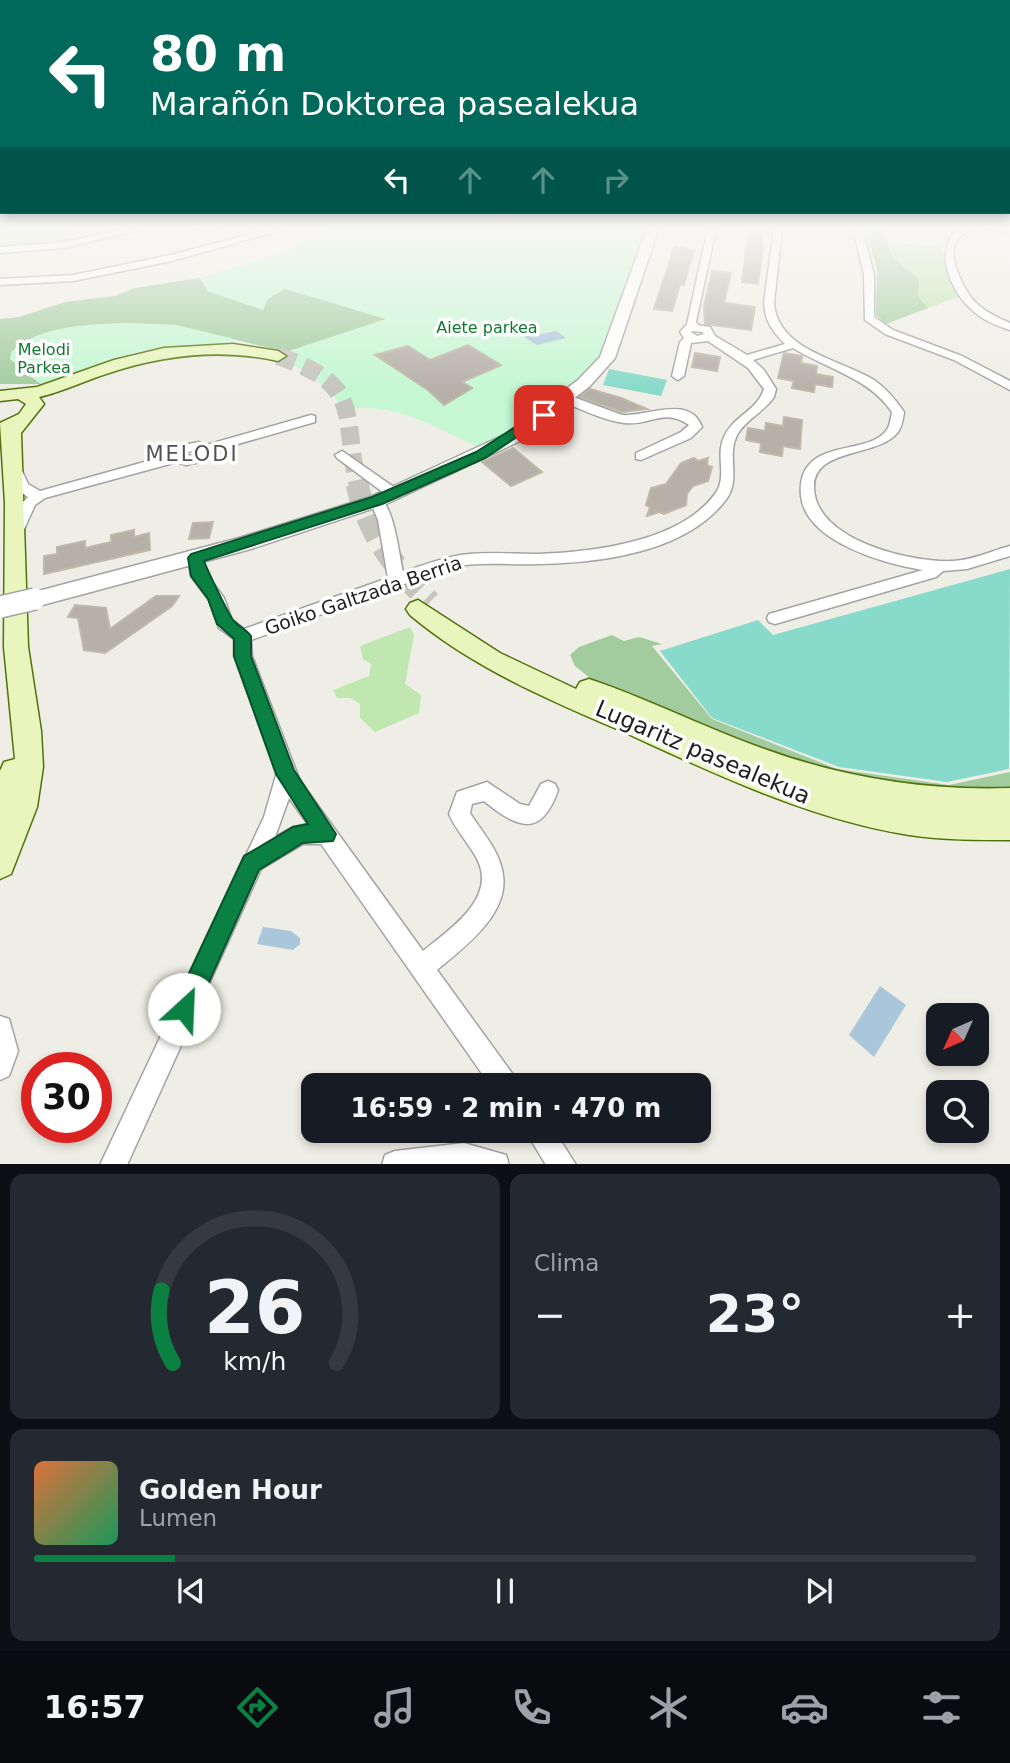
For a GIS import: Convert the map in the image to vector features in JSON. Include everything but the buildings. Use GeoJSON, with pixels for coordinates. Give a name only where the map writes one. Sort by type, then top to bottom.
{"type":"FeatureCollection","features":[{"type":"Feature","properties":{"kind":"main road"},"geometry":{"type":"LineString","coordinates":[[6,395],[48,389],[123,362],[167,353],[222,349],[275,358],[219,354],[161,359],[82,382],[51,396],[18,419]]}},
{"type":"Feature","properties":{"kind":"main road"},"geometry":{"type":"LineString","coordinates":[[0,822],[11,788],[15,752],[4,640],[4,480],[10,437],[31,398],[6,395]]}},
{"type":"Feature","properties":{"kind":"main road"},"geometry":{"type":"LineString","coordinates":[[0,863],[19,818],[29,767],[28,731],[16,647],[14,539],[6,456]]}},
{"type":"Feature","properties":{"kind":"main road","name":"Lugaritz pasealekua"},"geometry":{"type":"LineString","coordinates":[[1010,801],[961,804],[881,795],[781,767],[522,659],[424,605],[461,642],[513,671],[787,790],[883,819],[970,829],[1010,826]]}},
{"type":"Feature","properties":{"kind":"street"},"geometry":{"type":"LineString","coordinates":[[0,607],[196,558],[385,497],[502,443],[565,398],[607,358],[634,282]]}},
{"type":"Feature","properties":{"kind":"street"},"geometry":{"type":"LineString","coordinates":[[678,376],[686,342],[693,332],[691,321],[700,282]]}},
{"type":"Feature","properties":{"kind":"street"},"geometry":{"type":"LineString","coordinates":[[774,282],[770,316],[795,344],[874,384],[887,394],[898,412],[896,429],[881,443],[827,457],[813,468],[806,485],[812,507],[831,529],[872,552],[898,561],[939,566],[964,565],[1010,551]]}},
{"type":"Feature","properties":{"kind":"street"},"geometry":{"type":"LineString","coordinates":[[869,282],[869,318],[889,332],[958,358],[1010,386]]}},
{"type":"Feature","properties":{"kind":"street"},"geometry":{"type":"LineString","coordinates":[[959,282],[966,299],[985,315],[1010,327]]}},
{"type":"Feature","properties":{"kind":"street","name":"Goiko Galtzada Berria"},"geometry":{"type":"LineString","coordinates":[[242,636],[396,579],[458,560],[537,559],[598,554],[648,541],[696,518],[720,498],[728,483],[728,441],[732,432],[769,398],[770,389],[766,380],[743,360],[709,337],[693,332]]}},
{"type":"Feature","properties":{"kind":"street"},"geometry":{"type":"LineString","coordinates":[[743,360],[795,344]]}},
{"type":"Feature","properties":{"kind":"street"},"geometry":{"type":"LineString","coordinates":[[565,398],[624,420],[643,419],[665,411],[683,415],[695,423],[696,427],[686,435],[642,456]]}},
{"type":"Feature","properties":{"kind":"street"},"geometry":{"type":"LineString","coordinates":[[6,456],[22,488],[29,494],[40,495],[178,457],[179,452],[187,447],[198,446],[204,450],[311,419]]}},
{"type":"Feature","properties":{"kind":"street"},"geometry":{"type":"LineString","coordinates":[[342,454],[385,497],[396,579]]}},
{"type":"Feature","properties":{"kind":"street"},"geometry":{"type":"LineString","coordinates":[[14,539],[29,503],[40,495]]}},
{"type":"Feature","properties":{"kind":"street"},"geometry":{"type":"LineString","coordinates":[[872,552],[888,573],[886,586]]}},
{"type":"Feature","properties":{"kind":"street"},"geometry":{"type":"LineString","coordinates":[[196,558],[199,576],[216,598],[225,624],[242,636],[243,656],[286,774],[497,1073]]}},
{"type":"Feature","properties":{"kind":"street"},"geometry":{"type":"LineString","coordinates":[[775,618],[930,573],[939,566]]}},
{"type":"Feature","properties":{"kind":"street"},"geometry":{"type":"LineString","coordinates":[[113,1164],[274,818],[286,774]]}},
{"type":"Feature","properties":{"kind":"street"},"geometry":{"type":"LineString","coordinates":[[421,968],[466,929],[493,891],[494,877],[487,860],[459,814],[464,798],[487,791],[520,816],[529,815],[545,803],[548,790]]}},
{"type":"Feature","properties":{"kind":"street"},"geometry":{"type":"LineString","coordinates":[[251,863],[300,834],[326,834]]}},
{"type":"Feature","properties":{"kind":"street"},"geometry":{"type":"LineString","coordinates":[[0,1028],[6,1051],[0,1067]]}},
{"type":"Feature","properties":{"kind":"street"},"geometry":{"type":"LineString","coordinates":[[548,1143],[563,1164]]}},
{"type":"Feature","properties":{"kind":"street"},"geometry":{"type":"LineString","coordinates":[[395,1164],[464,1156],[496,1164]]}},
{"type":"Feature","properties":{"kind":"green space"},"geometry":{"type":"Polygon","coordinates":[[[171,282],[203,282],[208,291],[263,310],[268,299],[285,288],[387,319],[286,352],[176,325],[123,323],[71,327],[49,332],[19,368],[41,384],[0,384],[0,319],[19,317],[65,302],[115,296],[134,288],[171,282]]]}},
{"type":"Feature","properties":{"kind":"green space","name":"Aiete parkea"},"geometry":{"type":"Polygon","coordinates":[[[203,282],[632,282],[621,320],[610,346],[599,362],[552,404],[480,448],[398,412],[363,408],[345,410],[315,379],[278,358],[286,352],[386,319],[285,289],[268,299],[263,310],[208,291],[203,282]]]}},
{"type":"Feature","properties":{"kind":"green space"},"geometry":{"type":"Polygon","coordinates":[[[877,282],[919,282],[918,296],[928,308],[886,324],[876,315],[877,282]]]}},
{"type":"Feature","properties":{"kind":"green space"},"geometry":{"type":"Polygon","coordinates":[[[919,282],[953,282],[959,297],[928,308],[918,296],[919,282]]]}},
{"type":"Feature","properties":{"kind":"green space","name":"Melodi Parkea"},"geometry":{"type":"Polygon","coordinates":[[[123,323],[176,325],[231,338],[234,342],[139,351],[41,384],[10,359],[11,352],[23,343],[49,331],[123,323]]]}},
{"type":"Feature","properties":{"kind":"green space"},"geometry":{"type":"Polygon","coordinates":[[[410,627],[414,635],[405,684],[421,695],[419,713],[375,732],[360,718],[360,704],[350,698],[337,698],[333,690],[369,676],[371,664],[363,659],[360,646],[410,627]]]}},
{"type":"Feature","properties":{"kind":"green space"},"geometry":{"type":"Polygon","coordinates":[[[612,635],[624,641],[639,637],[662,644],[652,646],[712,719],[837,769],[949,785],[1010,772],[1010,793],[958,798],[825,769],[736,738],[590,678],[575,666],[570,655],[579,647],[612,635]]]}},
{"type":"Feature","properties":{"kind":"shaded area"},"geometry":{"type":"Polygon","coordinates":[[[527,328],[535,335],[556,331],[566,338],[537,345],[518,333],[527,328]]]}},
{"type":"Feature","properties":{"kind":"shaded area"},"geometry":{"type":"Polygon","coordinates":[[[609,369],[667,380],[661,396],[603,385],[609,369]]]}},
{"type":"Feature","properties":{"kind":"shaded area"},"geometry":{"type":"Polygon","coordinates":[[[1010,569],[1009,769],[947,782],[839,767],[712,718],[660,651],[758,620],[773,635],[1010,569]]]}},
{"type":"Feature","properties":{"kind":"shaded area"},"geometry":{"type":"Polygon","coordinates":[[[263,927],[291,931],[300,938],[300,944],[293,950],[257,944],[263,927]]]}},
{"type":"Feature","properties":{"kind":"shaded area"},"geometry":{"type":"Polygon","coordinates":[[[880,986],[906,1005],[874,1057],[849,1035],[880,986]]]}},
{"type":"Feature","properties":{"kind":"tunnel"},"geometry":{"type":"LineString","coordinates":[[278,356],[306,367],[325,379],[337,391],[348,420],[358,486]]}},
{"type":"Feature","properties":{"kind":"tunnel"},"geometry":{"type":"LineString","coordinates":[[357,484],[368,518],[384,549],[430,602]]}},
{"type":"Feature","properties":{"kind":"district","name":"MELODI"},"geometry":{"type":"Point","coordinates":[192,454]}},
{"type":"Feature","properties":{"kind":"route"},"geometry":{"type":"LineString","coordinates":[[184,1009],[251,863],[300,834],[326,834],[286,774],[243,656],[242,636],[225,624],[216,598],[199,576],[196,558],[377,500],[480,455],[512,438],[544,415]]}}]}
